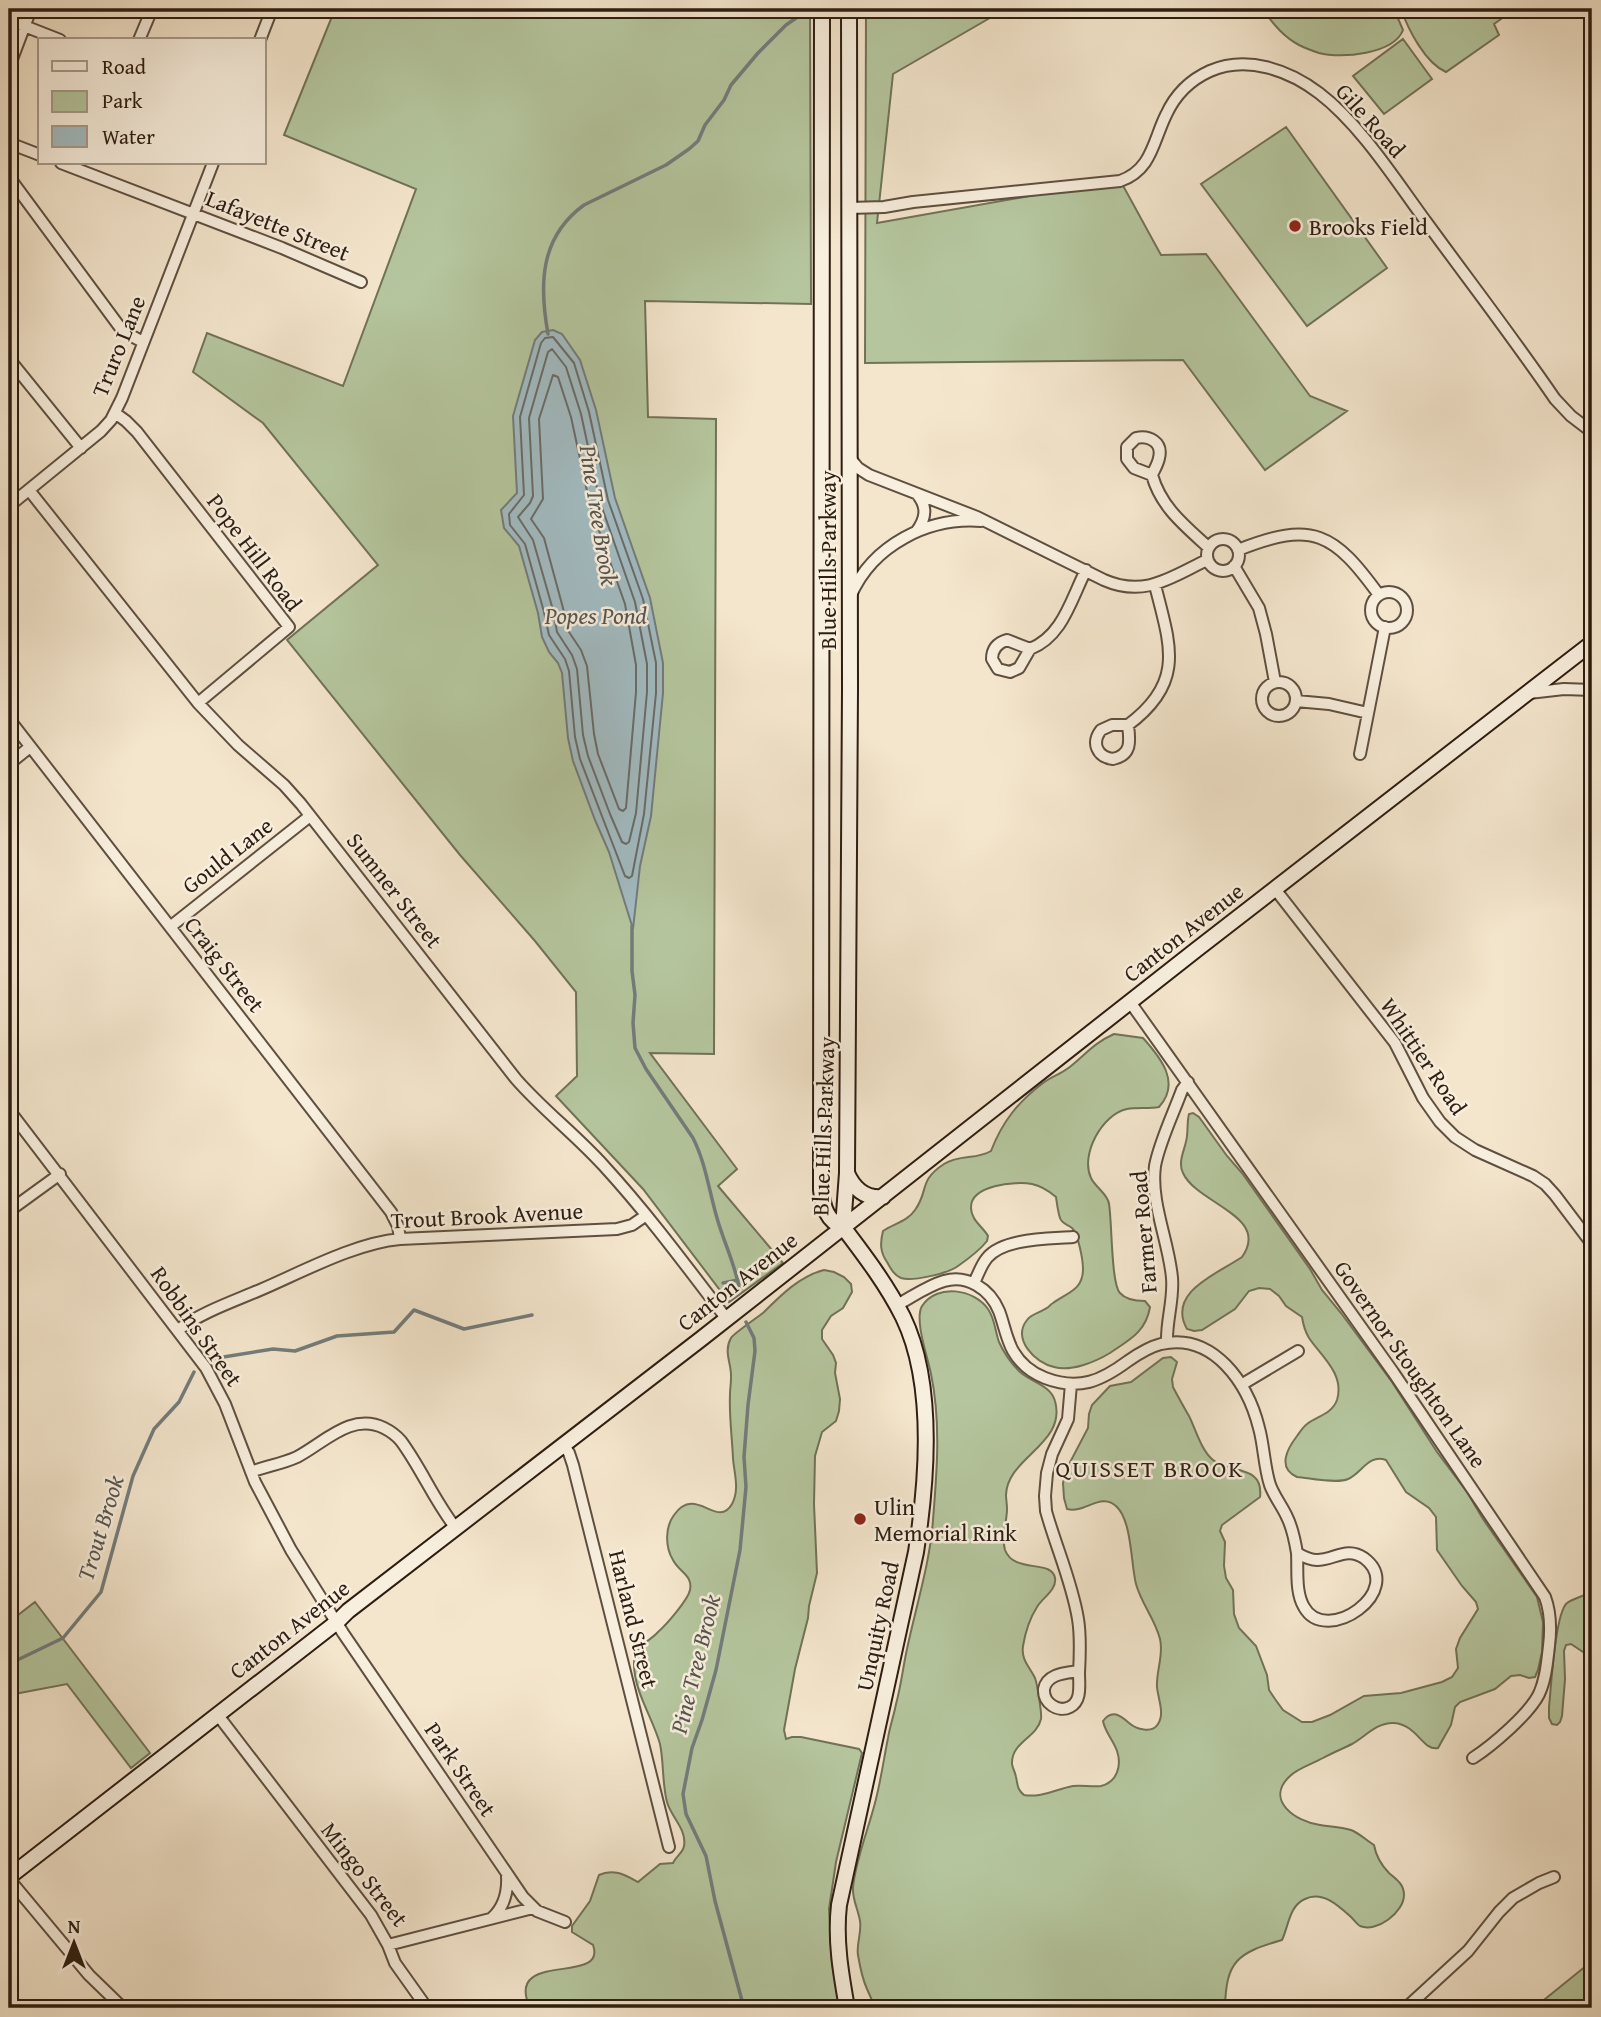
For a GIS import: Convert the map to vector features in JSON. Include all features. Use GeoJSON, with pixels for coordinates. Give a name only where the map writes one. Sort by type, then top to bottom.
{"type":"FeatureCollection","features":[{"type":"Feature","properties":{"kind":"main road","name":"Blue Hills Parkway"},"geometry":{"type":"LineString","coordinates":[[822,9],[821,1180],[822,1199],[827,1216],[844,1227],[847,1173],[850,689],[849,9]]}},
{"type":"Feature","properties":{"kind":"main road","name":"Canton Avenue"},"geometry":{"type":"LineString","coordinates":[[9,1878],[455,1527],[1592,643]]}},
{"type":"Feature","properties":{"kind":"main road"},"geometry":{"type":"LineString","coordinates":[[823,690],[850,689]]}},
{"type":"Feature","properties":{"kind":"main road"},"geometry":{"type":"LineString","coordinates":[[821,1180],[830,1187],[838,1187],[844,1182],[847,1173]]}},
{"type":"Feature","properties":{"kind":"main road"},"geometry":{"type":"LineString","coordinates":[[847,1173],[855,1187],[863,1194],[883,1196]]}},
{"type":"Feature","properties":{"kind":"main road","name":"Unquity Road"},"geometry":{"type":"LineString","coordinates":[[844,1227],[897,1305],[915,1348],[922,1382],[925,1441],[922,1504],[909,1587],[840,1899],[838,1948],[848,2008]]}},
{"type":"Feature","properties":{"kind":"street"},"geometry":{"type":"LineString","coordinates":[[9,67],[31,9]]}},
{"type":"Feature","properties":{"kind":"street"},"geometry":{"type":"LineString","coordinates":[[140,38],[152,9]]}},
{"type":"Feature","properties":{"kind":"street"},"geometry":{"type":"LineString","coordinates":[[261,38],[272,9]]}},
{"type":"Feature","properties":{"kind":"street"},"geometry":{"type":"LineString","coordinates":[[9,20],[55,38]]}},
{"type":"Feature","properties":{"kind":"street","name":"Gile Road"},"geometry":{"type":"LineString","coordinates":[[849,208],[884,207],[1105,184],[1126,179],[1146,163],[1169,109],[1181,92],[1196,79],[1214,70],[1238,64],[1276,70],[1318,92],[1351,124],[1555,399],[1592,432]]}},
{"type":"Feature","properties":{"kind":"street"},"geometry":{"type":"LineString","coordinates":[[9,143],[38,154]]}},
{"type":"Feature","properties":{"kind":"street","name":"Lafayette Street"},"geometry":{"type":"LineString","coordinates":[[64,164],[361,282]]}},
{"type":"Feature","properties":{"kind":"street","name":"Truro Lane"},"geometry":{"type":"LineString","coordinates":[[9,505],[81,448],[106,426],[114,414],[213,164]]}},
{"type":"Feature","properties":{"kind":"street"},"geometry":{"type":"LineString","coordinates":[[9,177],[119,326],[143,342]]}},
{"type":"Feature","properties":{"kind":"street"},"geometry":{"type":"LineString","coordinates":[[9,359],[81,448]]}},
{"type":"Feature","properties":{"kind":"street","name":"Pope Hill Road"},"geometry":{"type":"LineString","coordinates":[[114,414],[137,432],[289,627],[198,704]]}},
{"type":"Feature","properties":{"kind":"street"},"geometry":{"type":"LineString","coordinates":[[849,457],[858,468],[869,475],[987,521],[1111,583],[1126,587],[1155,585],[1207,560]]}},
{"type":"Feature","properties":{"kind":"street"},"geometry":{"type":"LineString","coordinates":[[1152,475],[1159,496],[1169,510],[1208,547]]}},
{"type":"Feature","properties":{"kind":"street","name":"Sumner Street"},"geometry":{"type":"LineString","coordinates":[[29,490],[198,704],[238,745],[284,785],[516,1079],[595,1156],[726,1318]]}},
{"type":"Feature","properties":{"kind":"street"},"geometry":{"type":"LineString","coordinates":[[915,493],[925,509],[924,518],[916,532]]}},
{"type":"Feature","properties":{"kind":"street"},"geometry":{"type":"LineString","coordinates":[[849,598],[873,562],[893,545],[916,532],[952,522],[987,521]]}},
{"type":"Feature","properties":{"kind":"street"},"geometry":{"type":"LineString","coordinates":[[1238,550],[1287,535],[1316,536],[1343,551],[1359,567],[1379,595]]}},
{"type":"Feature","properties":{"kind":"street"},"geometry":{"type":"LineString","coordinates":[[1222,540],[1232,543],[1238,550],[1239,559],[1234,566],[1227,569],[1211,565],[1207,560],[1208,547],[1214,542],[1222,540]]}},
{"type":"Feature","properties":{"kind":"street"},"geometry":{"type":"LineString","coordinates":[[1234,566],[1259,608],[1275,682]]}},
{"type":"Feature","properties":{"kind":"street"},"geometry":{"type":"LineString","coordinates":[[1030,649],[1046,641],[1055,632],[1086,570]]}},
{"type":"Feature","properties":{"kind":"street"},"geometry":{"type":"LineString","coordinates":[[1128,725],[1156,699],[1170,661],[1169,641],[1155,585]]}},
{"type":"Feature","properties":{"kind":"street"},"geometry":{"type":"LineString","coordinates":[[1388,592],[1397,594],[1404,600],[1407,608],[1402,622],[1395,627],[1385,627],[1375,621],[1371,613],[1373,603],[1379,595],[1388,592]]}},
{"type":"Feature","properties":{"kind":"street"},"geometry":{"type":"LineString","coordinates":[[1360,754],[1385,627]]}},
{"type":"Feature","properties":{"kind":"street"},"geometry":{"type":"LineString","coordinates":[[1275,682],[1284,683],[1291,687],[1296,701],[1286,714],[1278,716],[1268,712],[1262,705],[1262,695],[1267,687],[1275,682]]}},
{"type":"Feature","properties":{"kind":"street"},"geometry":{"type":"LineString","coordinates":[[1528,693],[1592,690]]}},
{"type":"Feature","properties":{"kind":"street"},"geometry":{"type":"LineString","coordinates":[[1296,701],[1329,704],[1368,713]]}},
{"type":"Feature","properties":{"kind":"street","name":"Craig Street"},"geometry":{"type":"LineString","coordinates":[[9,719],[391,1212],[398,1226],[400,1239]]}},
{"type":"Feature","properties":{"kind":"street"},"geometry":{"type":"LineString","coordinates":[[9,764],[30,747]]}},
{"type":"Feature","properties":{"kind":"street","name":"Gould Lane"},"geometry":{"type":"LineString","coordinates":[[170,927],[310,816]]}},
{"type":"Feature","properties":{"kind":"street","name":"Whittier Road"},"geometry":{"type":"LineString","coordinates":[[1275,889],[1395,1044],[1423,1098],[1440,1122],[1455,1137],[1475,1150],[1545,1184],[1592,1244]]}},
{"type":"Feature","properties":{"kind":"street","name":"Governor Stoughton Lane"},"geometry":{"type":"LineString","coordinates":[[1130,1002],[1393,1372],[1545,1597],[1549,1610],[1550,1633],[1540,1691],[1524,1714],[1473,1758]]}},
{"type":"Feature","properties":{"kind":"street","name":"Farmer Road"},"geometry":{"type":"LineString","coordinates":[[1167,1343],[1172,1278],[1155,1173],[1158,1156],[1182,1090],[1188,1082]]}},
{"type":"Feature","properties":{"kind":"street","name":"Robbins Street"},"geometry":{"type":"LineString","coordinates":[[9,1110],[206,1368],[230,1415],[251,1472],[284,1537],[337,1622]]}},
{"type":"Feature","properties":{"kind":"street"},"geometry":{"type":"LineString","coordinates":[[9,1211],[60,1174]]}},
{"type":"Feature","properties":{"kind":"street","name":"Trout Brook Avenue"},"geometry":{"type":"LineString","coordinates":[[178,1330],[199,1317],[316,1265],[378,1242],[609,1230],[632,1225],[645,1216]]}},
{"type":"Feature","properties":{"kind":"street"},"geometry":{"type":"LineString","coordinates":[[974,1283],[985,1260],[1003,1246],[1073,1237]]}},
{"type":"Feature","properties":{"kind":"street"},"geometry":{"type":"LineString","coordinates":[[897,1305],[943,1281],[955,1279],[974,1283],[985,1291],[997,1307],[1012,1348],[1023,1364],[1040,1376],[1071,1384],[1102,1378],[1146,1350],[1167,1343],[1189,1345],[1212,1353],[1229,1367],[1241,1385],[1257,1420],[1270,1484],[1290,1523],[1297,1553],[1302,1604],[1307,1612],[1327,1621],[1343,1618],[1365,1605],[1372,1596],[1376,1587],[1375,1576],[1369,1562],[1360,1556],[1345,1553],[1317,1560],[1297,1553]]}},
{"type":"Feature","properties":{"kind":"street"},"geometry":{"type":"LineString","coordinates":[[1241,1385],[1298,1351]]}},
{"type":"Feature","properties":{"kind":"street"},"geometry":{"type":"LineString","coordinates":[[1071,1384],[1068,1419],[1050,1461],[1045,1496],[1046,1511],[1077,1617],[1079,1671]]}},
{"type":"Feature","properties":{"kind":"street"},"geometry":{"type":"LineString","coordinates":[[251,1472],[296,1457],[346,1427],[360,1423],[372,1424],[390,1431],[398,1438],[455,1527]]}},
{"type":"Feature","properties":{"kind":"street","name":"Harland Street"},"geometry":{"type":"LineString","coordinates":[[563,1444],[573,1465],[670,1847]]}},
{"type":"Feature","properties":{"kind":"street","name":"Park Street"},"geometry":{"type":"LineString","coordinates":[[337,1622],[526,1902],[533,1908],[565,1922]]}},
{"type":"Feature","properties":{"kind":"street","name":"Mingo Street"},"geometry":{"type":"LineString","coordinates":[[217,1714],[371,1915],[388,1945],[533,1908]]}},
{"type":"Feature","properties":{"kind":"street"},"geometry":{"type":"LineString","coordinates":[[491,1919],[504,1902],[506,1873]]}},
{"type":"Feature","properties":{"kind":"street"},"geometry":{"type":"LineString","coordinates":[[1406,2008],[1468,1951],[1513,1898],[1532,1886],[1555,1877]]}},
{"type":"Feature","properties":{"kind":"street"},"geometry":{"type":"LineString","coordinates":[[9,1878],[89,1975],[123,2008]]}},
{"type":"Feature","properties":{"kind":"street"},"geometry":{"type":"LineString","coordinates":[[388,1945],[395,1963],[427,2008]]}},
{"type":"Feature","properties":{"kind":"green space"},"geometry":{"type":"Polygon","coordinates":[[[335,9],[810,9],[811,304],[645,301],[648,417],[716,419],[714,1054],[650,1053],[737,1169],[718,1186],[783,1263],[729,1302],[643,1189],[556,1096],[577,1076],[576,992],[460,855],[287,640],[378,565],[263,423],[193,372],[207,333],[343,386],[416,189],[284,135],[335,9]]]}},
{"type":"Feature","properties":{"kind":"green space"},"geometry":{"type":"Polygon","coordinates":[[[866,9],[991,9],[995,15],[893,74],[877,223],[1120,180],[1161,255],[1206,254],[1310,396],[1347,411],[1265,470],[1183,360],[865,363],[866,9]]]}},
{"type":"Feature","properties":{"kind":"green space"},"geometry":{"type":"Polygon","coordinates":[[[1394,9],[1403,30],[1389,45],[1378,49],[1353,55],[1329,55],[1306,48],[1289,38],[1264,11],[1394,9]]]}},
{"type":"Feature","properties":{"kind":"green space"},"geometry":{"type":"Polygon","coordinates":[[[1401,9],[1515,9],[1494,24],[1499,35],[1446,72],[1438,68],[1424,53],[1401,9]]]}},
{"type":"Feature","properties":{"kind":"green space"},"geometry":{"type":"Polygon","coordinates":[[[1403,39],[1432,79],[1384,114],[1353,76],[1403,39]]]}},
{"type":"Feature","properties":{"kind":"green space","name":"Brooks Field"},"geometry":{"type":"Polygon","coordinates":[[[1286,127],[1387,268],[1307,326],[1201,184],[1286,127]]]}},
{"type":"Feature","properties":{"kind":"green space"},"geometry":{"type":"Polygon","coordinates":[[[1114,1034],[1143,1038],[1162,1062],[1168,1080],[1165,1098],[1159,1107],[1127,1109],[1109,1119],[1096,1137],[1088,1158],[1091,1178],[1109,1204],[1117,1287],[1125,1297],[1145,1301],[1150,1307],[1141,1329],[1124,1344],[1090,1363],[1061,1368],[1040,1361],[1028,1349],[1022,1335],[1023,1327],[1029,1318],[1077,1287],[1082,1276],[1082,1260],[1076,1235],[1072,1228],[1061,1220],[1056,1197],[1051,1193],[1036,1185],[1015,1183],[995,1186],[978,1194],[971,1208],[975,1220],[988,1236],[987,1241],[958,1266],[930,1276],[906,1279],[896,1275],[883,1255],[882,1235],[883,1231],[912,1214],[927,1181],[936,1170],[950,1161],[991,1151],[1006,1122],[1026,1098],[1043,1083],[1114,1034]]]}},
{"type":"Feature","properties":{"kind":"green space"},"geometry":{"type":"Polygon","coordinates":[[[1193,1113],[1199,1117],[1242,1173],[1322,1290],[1392,1382],[1537,1597],[1543,1622],[1542,1652],[1538,1670],[1535,1677],[1511,1676],[1495,1689],[1460,1702],[1455,1707],[1451,1725],[1438,1748],[1428,1746],[1409,1728],[1388,1723],[1290,1776],[1280,1793],[1286,1808],[1293,1815],[1311,1823],[1351,1830],[1374,1845],[1381,1864],[1403,1888],[1403,1902],[1388,1920],[1367,1927],[1359,1926],[1342,1909],[1325,1898],[1305,1899],[1293,1911],[1282,1940],[1254,1950],[1237,1961],[1228,1979],[1225,2008],[874,2008],[859,1959],[860,1925],[853,1887],[878,1791],[931,1536],[937,1428],[934,1392],[922,1339],[920,1312],[922,1306],[937,1294],[955,1291],[982,1302],[994,1321],[999,1342],[1010,1361],[1024,1375],[1045,1387],[1055,1401],[1056,1416],[1053,1428],[1016,1470],[1006,1495],[1005,1550],[1016,1562],[1047,1569],[1055,1578],[1052,1590],[1032,1616],[1023,1646],[1024,1659],[1036,1681],[1041,1716],[1035,1731],[1020,1745],[1013,1757],[1012,1764],[1018,1787],[1024,1795],[1043,1794],[1073,1786],[1106,1784],[1117,1773],[1119,1762],[1117,1751],[1105,1729],[1103,1721],[1106,1717],[1116,1714],[1144,1730],[1152,1729],[1160,1720],[1157,1687],[1160,1639],[1136,1584],[1126,1523],[1117,1507],[1105,1501],[1080,1509],[1067,1509],[1063,1483],[1067,1468],[1088,1428],[1092,1405],[1110,1386],[1131,1382],[1163,1358],[1171,1357],[1177,1362],[1172,1379],[1173,1387],[1209,1456],[1220,1464],[1251,1474],[1260,1487],[1260,1497],[1222,1525],[1220,1531],[1225,1542],[1224,1566],[1226,1578],[1233,1590],[1234,1614],[1239,1628],[1256,1646],[1267,1675],[1269,1690],[1283,1710],[1302,1722],[1312,1722],[1364,1696],[1401,1693],[1442,1682],[1452,1677],[1458,1668],[1456,1649],[1478,1609],[1476,1602],[1437,1550],[1436,1517],[1429,1508],[1406,1492],[1386,1460],[1374,1460],[1348,1479],[1337,1481],[1297,1477],[1287,1469],[1287,1452],[1293,1441],[1306,1425],[1332,1409],[1339,1391],[1335,1374],[1309,1338],[1302,1317],[1286,1306],[1270,1289],[1259,1288],[1249,1291],[1235,1309],[1202,1330],[1187,1329],[1182,1316],[1189,1294],[1209,1277],[1242,1257],[1248,1243],[1247,1231],[1240,1221],[1191,1184],[1183,1173],[1181,1159],[1188,1117],[1193,1113]]]}},
{"type":"Feature","properties":{"kind":"green space"},"geometry":{"type":"Polygon","coordinates":[[[824,1270],[844,1277],[851,1284],[852,1292],[843,1308],[831,1316],[822,1330],[822,1339],[836,1363],[839,1411],[836,1421],[822,1432],[815,1456],[817,1573],[784,1730],[786,1739],[801,1737],[859,1749],[862,1753],[836,1862],[829,1909],[832,1963],[840,2008],[530,2008],[526,1990],[531,1979],[542,1973],[586,1964],[593,1957],[593,1945],[572,1932],[572,1926],[590,1901],[599,1875],[614,1872],[638,1882],[660,1864],[673,1863],[683,1848],[683,1834],[667,1802],[660,1744],[637,1685],[634,1664],[636,1653],[662,1629],[690,1590],[685,1574],[670,1555],[667,1537],[674,1515],[690,1504],[713,1511],[726,1511],[736,1493],[728,1353],[731,1338],[791,1287],[824,1270]]]}},
{"type":"Feature","properties":{"kind":"green space"},"geometry":{"type":"Polygon","coordinates":[[[1592,1591],[1592,1658],[1571,1644],[1566,1645],[1562,1716],[1557,1725],[1552,1724],[1549,1707],[1559,1621],[1567,1603],[1592,1591]]]}},
{"type":"Feature","properties":{"kind":"green space"},"geometry":{"type":"Polygon","coordinates":[[[35,1602],[150,1753],[131,1768],[67,1684],[9,1695],[9,1622],[35,1602]]]}},
{"type":"Feature","properties":{"kind":"green space"},"geometry":{"type":"Polygon","coordinates":[[[1592,1961],[1592,2008],[1534,2008],[1592,1961]]]}},
{"type":"Feature","properties":{"kind":"water","name":"Popes Pond"},"geometry":{"type":"Polygon","coordinates":[[[553,330],[562,334],[580,360],[596,410],[615,498],[650,598],[663,663],[663,693],[651,816],[640,866],[633,929],[609,852],[573,761],[568,738],[562,673],[542,637],[519,546],[504,528],[501,510],[517,493],[513,416],[535,340],[542,332],[553,330]]]}},
{"type":"Feature","properties":{"kind":"waterway","name":"Pine Tree Brook"},"geometry":{"type":"LineString","coordinates":[[548,334],[544,297],[546,263],[551,247],[569,218],[584,205],[666,165],[689,149],[698,141],[731,85],[758,53],[786,25],[809,9]]}},
{"type":"Feature","properties":{"kind":"waterway","name":"Pine Tree Brook"},"geometry":{"type":"LineString","coordinates":[[632,926],[635,1048],[646,1069],[693,1138],[740,1292]]}},
{"type":"Feature","properties":{"kind":"waterway","name":"Trout Brook"},"geometry":{"type":"LineString","coordinates":[[723,1283],[738,1280]]}},
{"type":"Feature","properties":{"kind":"waterway","name":"Trout Brook"},"geometry":{"type":"LineString","coordinates":[[211,1359],[273,1349],[295,1351],[337,1336],[394,1332],[414,1310],[464,1329],[532,1315]]}},
{"type":"Feature","properties":{"kind":"waterway","name":"Pine Tree Brook"},"geometry":{"type":"LineString","coordinates":[[744,2008],[715,1901],[706,1856],[686,1814],[683,1794],[692,1748],[716,1670],[740,1550],[746,1487],[744,1457],[755,1351],[754,1338],[746,1322]]}},
{"type":"Feature","properties":{"kind":"waterway","name":"Trout Brook"},"geometry":{"type":"LineString","coordinates":[[9,1664],[63,1638],[101,1592],[133,1476],[154,1429],[179,1402],[194,1372]]}},
{"type":"Feature","properties":{"kind":"place","name":"Brooks Field"},"geometry":{"type":"Point","coordinates":[1295,226]}},
{"type":"Feature","properties":{"kind":"place","name":"Ulin Memorial Rink"},"geometry":{"type":"Point","coordinates":[860,1519]}},
{"type":"Feature","properties":{"kind":"district","name":"QUISSET BROOK"},"geometry":{"type":"Point","coordinates":[1150,1468]}}]}
